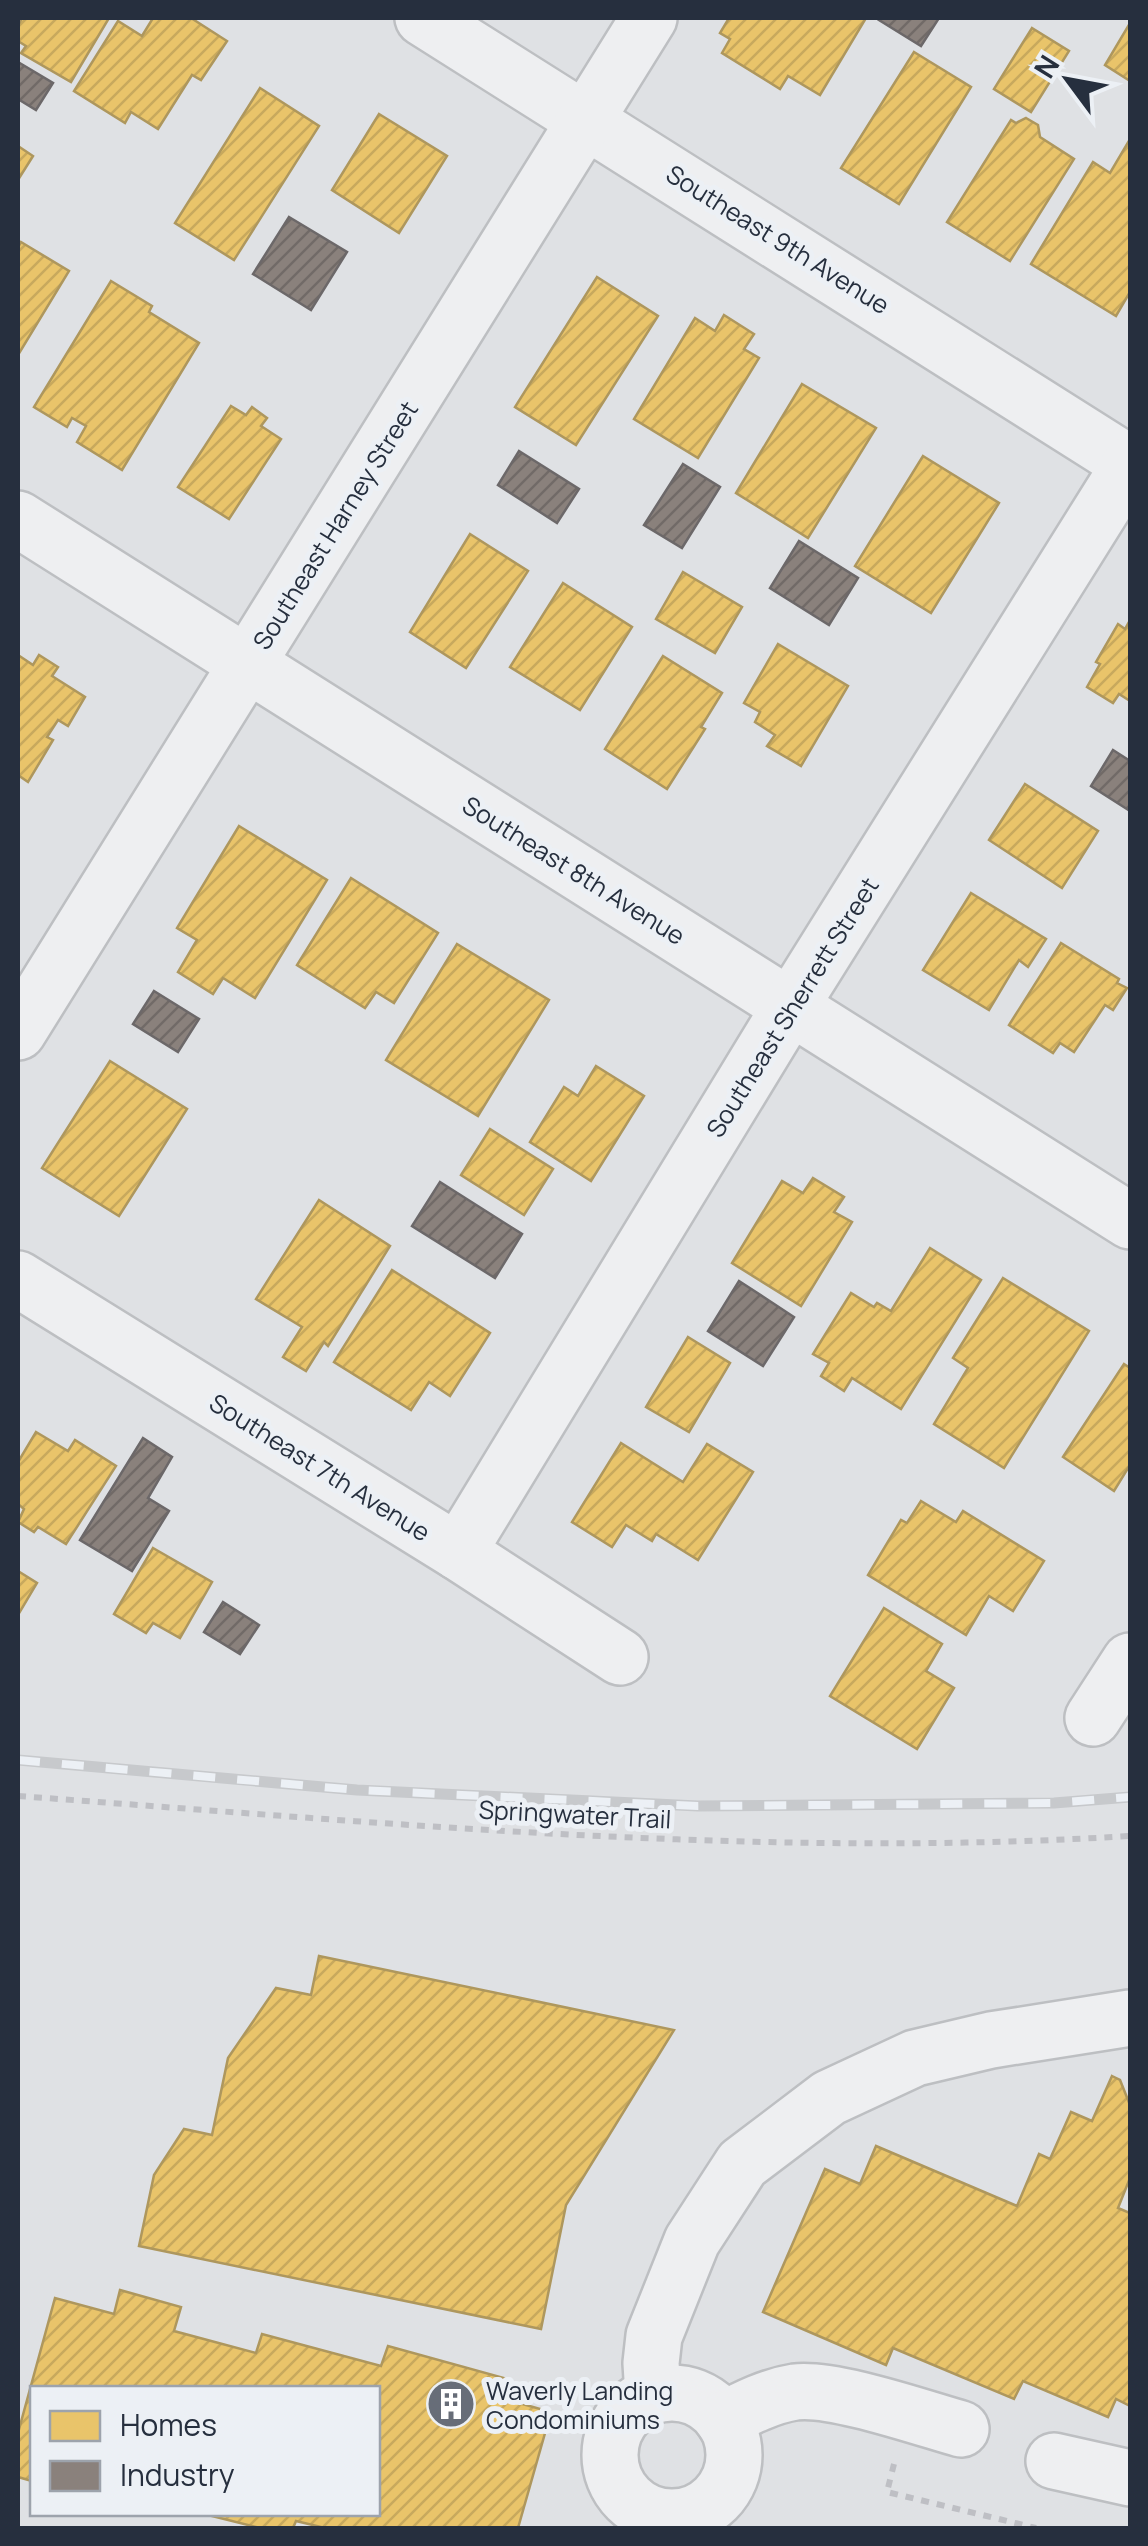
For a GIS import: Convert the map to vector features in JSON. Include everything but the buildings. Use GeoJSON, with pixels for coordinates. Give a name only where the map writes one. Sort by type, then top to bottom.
{"type":"FeatureCollection","features":[{"type":"Feature","properties":{"kind":"street","name":"Southeast 9th Avenue"},"geometry":{"type":"LineString","coordinates":[[423,18],[1130,464]]}},
{"type":"Feature","properties":{"kind":"street","name":"Southeast Harney Street"},"geometry":{"type":"LineString","coordinates":[[18,1032],[650,18]]}},
{"type":"Feature","properties":{"kind":"street","name":"Southeast Sherrett Street"},"geometry":{"type":"LineString","coordinates":[[458,1552],[790,1007],[1130,464]]}},
{"type":"Feature","properties":{"kind":"street","name":"Southeast 8th Avenue"},"geometry":{"type":"LineString","coordinates":[[18,519],[1130,1221]]}},
{"type":"Feature","properties":{"kind":"street","name":"Southeast 7th Avenue"},"geometry":{"type":"LineString","coordinates":[[18,1279],[620,1657]]}},
{"type":"Feature","properties":{"kind":"street"},"geometry":{"type":"LineString","coordinates":[[1093,1718],[1130,1661]]}},
{"type":"Feature","properties":{"kind":"street"},"geometry":{"type":"LineString","coordinates":[[654,2395],[654,2336],[692,2242],[742,2164],[828,2098],[915,2058],[991,2040],[1130,2018]]}},
{"type":"Feature","properties":{"kind":"street"},"geometry":{"type":"LineString","coordinates":[[667,2392],[692,2394],[713,2407],[723,2420],[735,2450],[731,2474],[719,2495],[700,2511],[676,2518],[652,2514],[631,2503],[615,2483],[609,2459],[612,2435],[624,2413],[643,2398],[667,2392]]}},
{"type":"Feature","properties":{"kind":"street"},"geometry":{"type":"LineString","coordinates":[[723,2420],[757,2403],[797,2392],[829,2394],[962,2429]]}},
{"type":"Feature","properties":{"kind":"street"},"geometry":{"type":"LineString","coordinates":[[1054,2462],[1130,2478]]}},
{"type":"Feature","properties":{"kind":"path","name":"Springwater Trail"},"geometry":{"type":"LineString","coordinates":[[18,1796],[575,1836],[928,1843],[1130,1836]]}},
{"type":"Feature","properties":{"kind":"path"},"geometry":{"type":"LineString","coordinates":[[905,2414],[887,2492],[1036,2528]]}},
{"type":"Feature","properties":{"kind":"railway"},"geometry":{"type":"LineString","coordinates":[[18,1760],[357,1790],[698,1806],[1054,1803],[1130,1797]]}},
{"type":"Feature","properties":{"kind":"place","name":"Waverly Landing Condominiums"},"geometry":{"type":"Point","coordinates":[451,2404]}}]}
